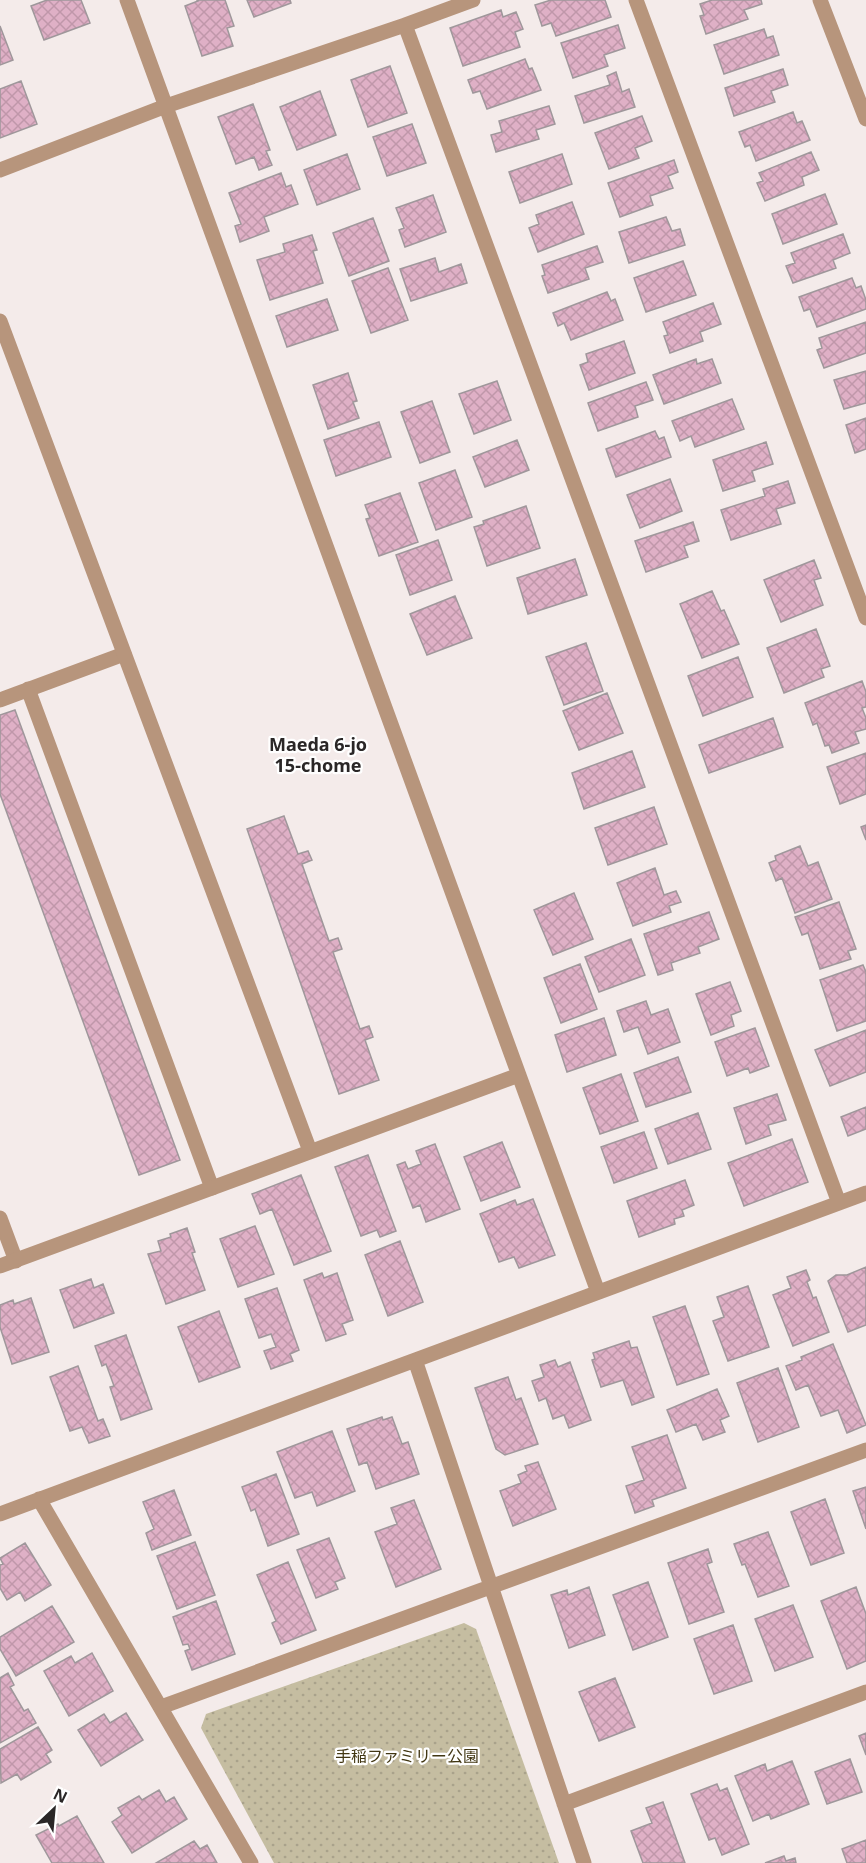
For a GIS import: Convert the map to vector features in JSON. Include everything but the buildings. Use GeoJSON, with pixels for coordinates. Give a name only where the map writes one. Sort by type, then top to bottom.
{"type":"FeatureCollection","features":[{"type":"Feature","properties":{"kind":"street"},"geometry":{"type":"LineString","coordinates":[[127,0],[598,1292]]}},
{"type":"Feature","properties":{"kind":"street"},"geometry":{"type":"LineString","coordinates":[[0,170],[166,106],[473,0]]}},
{"type":"Feature","properties":{"kind":"street"},"geometry":{"type":"LineString","coordinates":[[636,0],[866,618]]}},
{"type":"Feature","properties":{"kind":"street"},"geometry":{"type":"LineString","coordinates":[[820,0],[866,119]]}},
{"type":"Feature","properties":{"kind":"street"},"geometry":{"type":"LineString","coordinates":[[405,25],[838,1203]]}},
{"type":"Feature","properties":{"kind":"street"},"geometry":{"type":"LineString","coordinates":[[0,321],[310,1152]]}},
{"type":"Feature","properties":{"kind":"street"},"geometry":{"type":"LineString","coordinates":[[0,700],[124,654]]}},
{"type":"Feature","properties":{"kind":"street"},"geometry":{"type":"LineString","coordinates":[[28,689],[212,1188]]}},
{"type":"Feature","properties":{"kind":"street"},"geometry":{"type":"LineString","coordinates":[[0,1266],[519,1075]]}},
{"type":"Feature","properties":{"kind":"street"},"geometry":{"type":"LineString","coordinates":[[0,1514],[866,1193]]}},
{"type":"Feature","properties":{"kind":"street"},"geometry":{"type":"LineString","coordinates":[[0,1218],[16,1260]]}},
{"type":"Feature","properties":{"kind":"street"},"geometry":{"type":"LineString","coordinates":[[416,1360],[584,1863]]}},
{"type":"Feature","properties":{"kind":"street"},"geometry":{"type":"LineString","coordinates":[[161,1707],[866,1450]]}},
{"type":"Feature","properties":{"kind":"street"},"geometry":{"type":"LineString","coordinates":[[39,1499],[251,1863]]}},
{"type":"Feature","properties":{"kind":"street"},"geometry":{"type":"LineString","coordinates":[[564,1804],[866,1692]]}},
{"type":"Feature","properties":{"kind":"green space","name":"手稲ファミリー公園"},"geometry":{"type":"Polygon","coordinates":[[[464,1623],[476,1629],[559,1863],[274,1863],[201,1728],[206,1714],[464,1623]]]}},
{"type":"Feature","properties":{"kind":"district","name":"Maeda 6-jo 15-chome"},"geometry":{"type":"Point","coordinates":[318,754]}}]}
